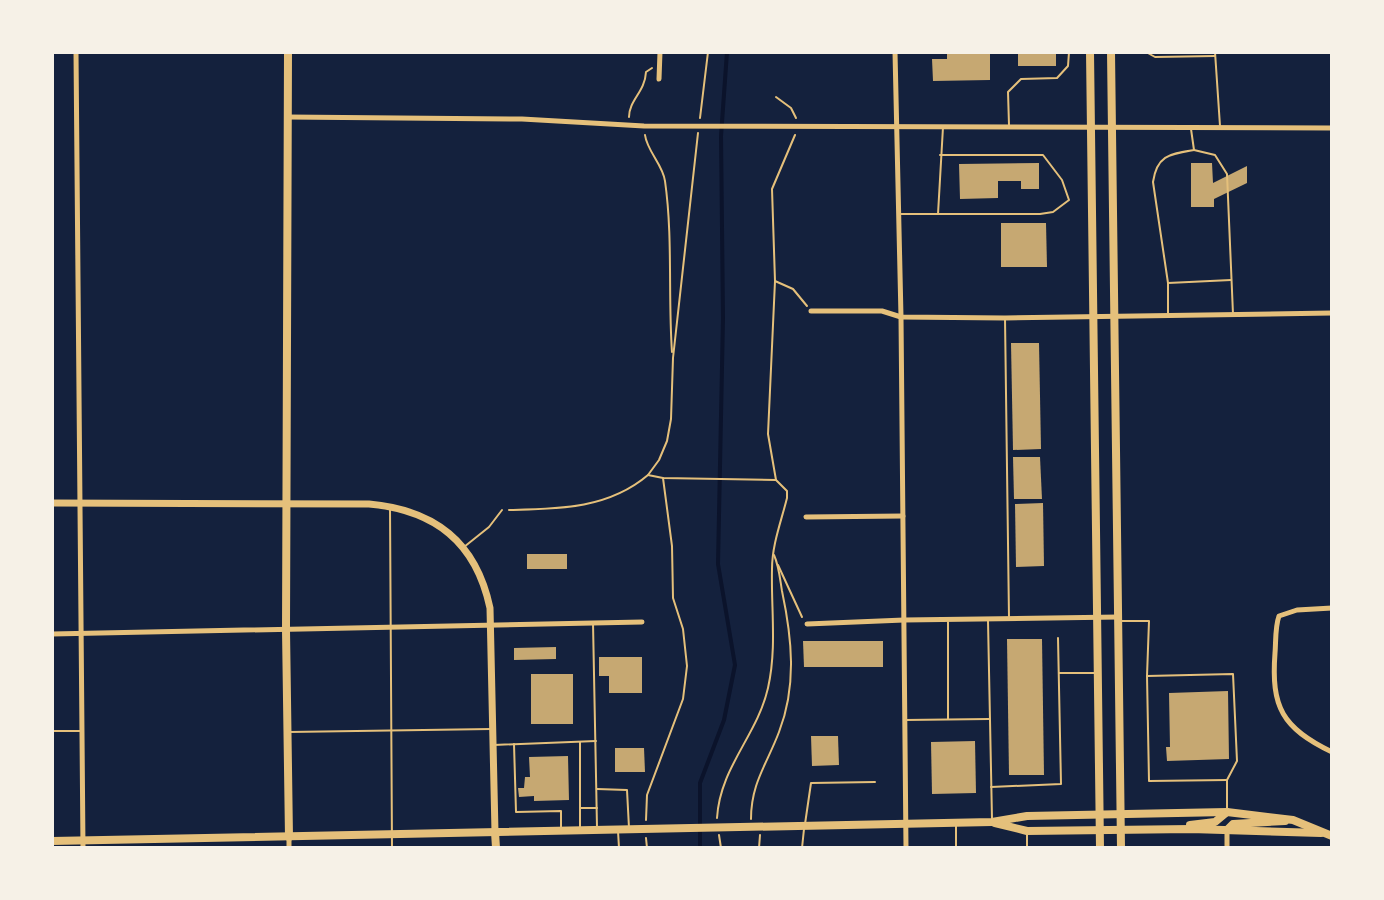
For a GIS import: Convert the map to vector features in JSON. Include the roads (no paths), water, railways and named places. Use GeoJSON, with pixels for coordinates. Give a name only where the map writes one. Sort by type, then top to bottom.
{"type":"FeatureCollection","features":[{"type":"Feature","properties":{"kind":"main road"},"geometry":{"type":"LineString","coordinates":[[288,52],[286,630],[289,837]]}},
{"type":"Feature","properties":{"kind":"main road"},"geometry":{"type":"LineString","coordinates":[[1090,52],[1100,848]]}},
{"type":"Feature","properties":{"kind":"main road"},"geometry":{"type":"LineString","coordinates":[[1111,52],[1121,848]]}},
{"type":"Feature","properties":{"kind":"main road"},"geometry":{"type":"LineString","coordinates":[[1164,829],[1215,822],[1227,812]]}},
{"type":"Feature","properties":{"kind":"main road"},"geometry":{"type":"LineString","coordinates":[[52,841],[83,844],[186,843],[289,837],[992,822],[1027,816],[1227,812],[1293,820],[1332,836]]}},
{"type":"Feature","properties":{"kind":"main road"},"geometry":{"type":"LineString","coordinates":[[1227,830],[1233,824],[1268,824],[1293,820]]}},
{"type":"Feature","properties":{"kind":"main road"},"geometry":{"type":"LineString","coordinates":[[992,822],[1027,831],[1164,829],[1322,833]]}},
{"type":"Feature","properties":{"kind":"main road"},"geometry":{"type":"LineString","coordinates":[[495,832],[496,848]]}},
{"type":"Feature","properties":{"kind":"street"},"geometry":{"type":"LineString","coordinates":[[76,52],[83,844]]}},
{"type":"Feature","properties":{"kind":"street"},"geometry":{"type":"LineString","coordinates":[[659,79],[660,52]]}},
{"type":"Feature","properties":{"kind":"street"},"geometry":{"type":"LineString","coordinates":[[895,52],[902,317],[906,848]]}},
{"type":"Feature","properties":{"kind":"street"},"geometry":{"type":"LineString","coordinates":[[288,117],[522,119],[629,126],[1332,128]]}},
{"type":"Feature","properties":{"kind":"street"},"geometry":{"type":"LineString","coordinates":[[811,310],[882,311],[902,317],[1005,318],[1332,313]]}},
{"type":"Feature","properties":{"kind":"street"},"geometry":{"type":"LineString","coordinates":[[52,503],[390,506],[429,519],[464,547],[486,586],[492,627],[495,832]]}},
{"type":"Feature","properties":{"kind":"street"},"geometry":{"type":"LineString","coordinates":[[806,517],[903,516]]}},
{"type":"Feature","properties":{"kind":"street"},"geometry":{"type":"LineString","coordinates":[[1332,608],[1297,610],[1279,616],[1273,681],[1286,719],[1309,741],[1332,752]]}},
{"type":"Feature","properties":{"kind":"street"},"geometry":{"type":"LineString","coordinates":[[807,624],[988,618],[1097,617],[1118,619]]}},
{"type":"Feature","properties":{"kind":"street"},"geometry":{"type":"LineString","coordinates":[[52,634],[492,627],[642,622]]}},
{"type":"Feature","properties":{"kind":"street"},"geometry":{"type":"LineString","coordinates":[[1227,830],[1227,848]]}},
{"type":"Feature","properties":{"kind":"street"},"geometry":{"type":"LineString","coordinates":[[289,837],[289,848]]}},
{"type":"Feature","properties":{"kind":"lane"},"geometry":{"type":"LineString","coordinates":[[1009,126],[1008,92],[1021,79],[1057,78],[1068,66],[1069,52]]}},
{"type":"Feature","properties":{"kind":"lane"},"geometry":{"type":"LineString","coordinates":[[1146,52],[1155,57],[1215,54],[1220,129]]}},
{"type":"Feature","properties":{"kind":"lane"},"geometry":{"type":"LineString","coordinates":[[938,214],[943,127]]}},
{"type":"Feature","properties":{"kind":"lane"},"geometry":{"type":"LineString","coordinates":[[1191,129],[1194,150]]}},
{"type":"Feature","properties":{"kind":"lane"},"geometry":{"type":"LineString","coordinates":[[1168,316],[1168,284],[1153,183],[1155,168],[1161,160],[1175,153],[1194,150],[1215,155],[1227,174],[1233,316]]}},
{"type":"Feature","properties":{"kind":"lane"},"geometry":{"type":"LineString","coordinates":[[898,214],[1040,214],[1053,212],[1069,200],[1062,180],[1043,155],[940,155]]}},
{"type":"Feature","properties":{"kind":"lane"},"geometry":{"type":"LineString","coordinates":[[1168,284],[1231,279]]}},
{"type":"Feature","properties":{"kind":"lane"},"geometry":{"type":"LineString","coordinates":[[1005,318],[1009,618]]}},
{"type":"Feature","properties":{"kind":"lane"},"geometry":{"type":"LineString","coordinates":[[390,506],[392,848]]}},
{"type":"Feature","properties":{"kind":"lane"},"geometry":{"type":"LineString","coordinates":[[464,547],[489,528],[502,510]]}},
{"type":"Feature","properties":{"kind":"lane"},"geometry":{"type":"LineString","coordinates":[[988,618],[992,822]]}},
{"type":"Feature","properties":{"kind":"lane"},"geometry":{"type":"LineString","coordinates":[[948,619],[948,719]]}},
{"type":"Feature","properties":{"kind":"lane"},"geometry":{"type":"LineString","coordinates":[[1118,619],[1149,621],[1147,676],[1149,781],[1227,780]]}},
{"type":"Feature","properties":{"kind":"lane"},"geometry":{"type":"LineString","coordinates":[[593,623],[597,831]]}},
{"type":"Feature","properties":{"kind":"lane"},"geometry":{"type":"LineString","coordinates":[[991,787],[1061,784],[1058,638]]}},
{"type":"Feature","properties":{"kind":"lane"},"geometry":{"type":"LineString","coordinates":[[1059,673],[1098,673]]}},
{"type":"Feature","properties":{"kind":"lane"},"geometry":{"type":"LineString","coordinates":[[1147,676],[1233,674],[1237,761],[1227,780],[1227,812]]}},
{"type":"Feature","properties":{"kind":"lane"},"geometry":{"type":"LineString","coordinates":[[905,720],[990,719]]}},
{"type":"Feature","properties":{"kind":"lane"},"geometry":{"type":"LineString","coordinates":[[288,732],[493,729]]}},
{"type":"Feature","properties":{"kind":"lane"},"geometry":{"type":"LineString","coordinates":[[52,732],[82,731]]}},
{"type":"Feature","properties":{"kind":"lane"},"geometry":{"type":"LineString","coordinates":[[494,745],[596,741]]}},
{"type":"Feature","properties":{"kind":"lane"},"geometry":{"type":"LineString","coordinates":[[580,742],[580,831]]}},
{"type":"Feature","properties":{"kind":"lane"},"geometry":{"type":"LineString","coordinates":[[514,744],[516,812],[561,811],[561,832]]}},
{"type":"Feature","properties":{"kind":"lane"},"geometry":{"type":"LineString","coordinates":[[802,848],[811,783],[875,782]]}},
{"type":"Feature","properties":{"kind":"lane"},"geometry":{"type":"LineString","coordinates":[[597,789],[627,790],[629,830]]}},
{"type":"Feature","properties":{"kind":"lane"},"geometry":{"type":"LineString","coordinates":[[580,808],[597,808]]}},
{"type":"Feature","properties":{"kind":"lane"},"geometry":{"type":"LineString","coordinates":[[956,823],[956,848]]}},
{"type":"Feature","properties":{"kind":"lane"},"geometry":{"type":"LineString","coordinates":[[618,831],[619,848]]}},
{"type":"Feature","properties":{"kind":"lane"},"geometry":{"type":"LineString","coordinates":[[1027,831],[1027,848]]}},
{"type":"Feature","properties":{"kind":"waterway"},"geometry":{"type":"LineString","coordinates":[[700,848],[700,783],[724,720],[735,665],[718,564],[723,318],[721,136],[727,52]]}}]}
